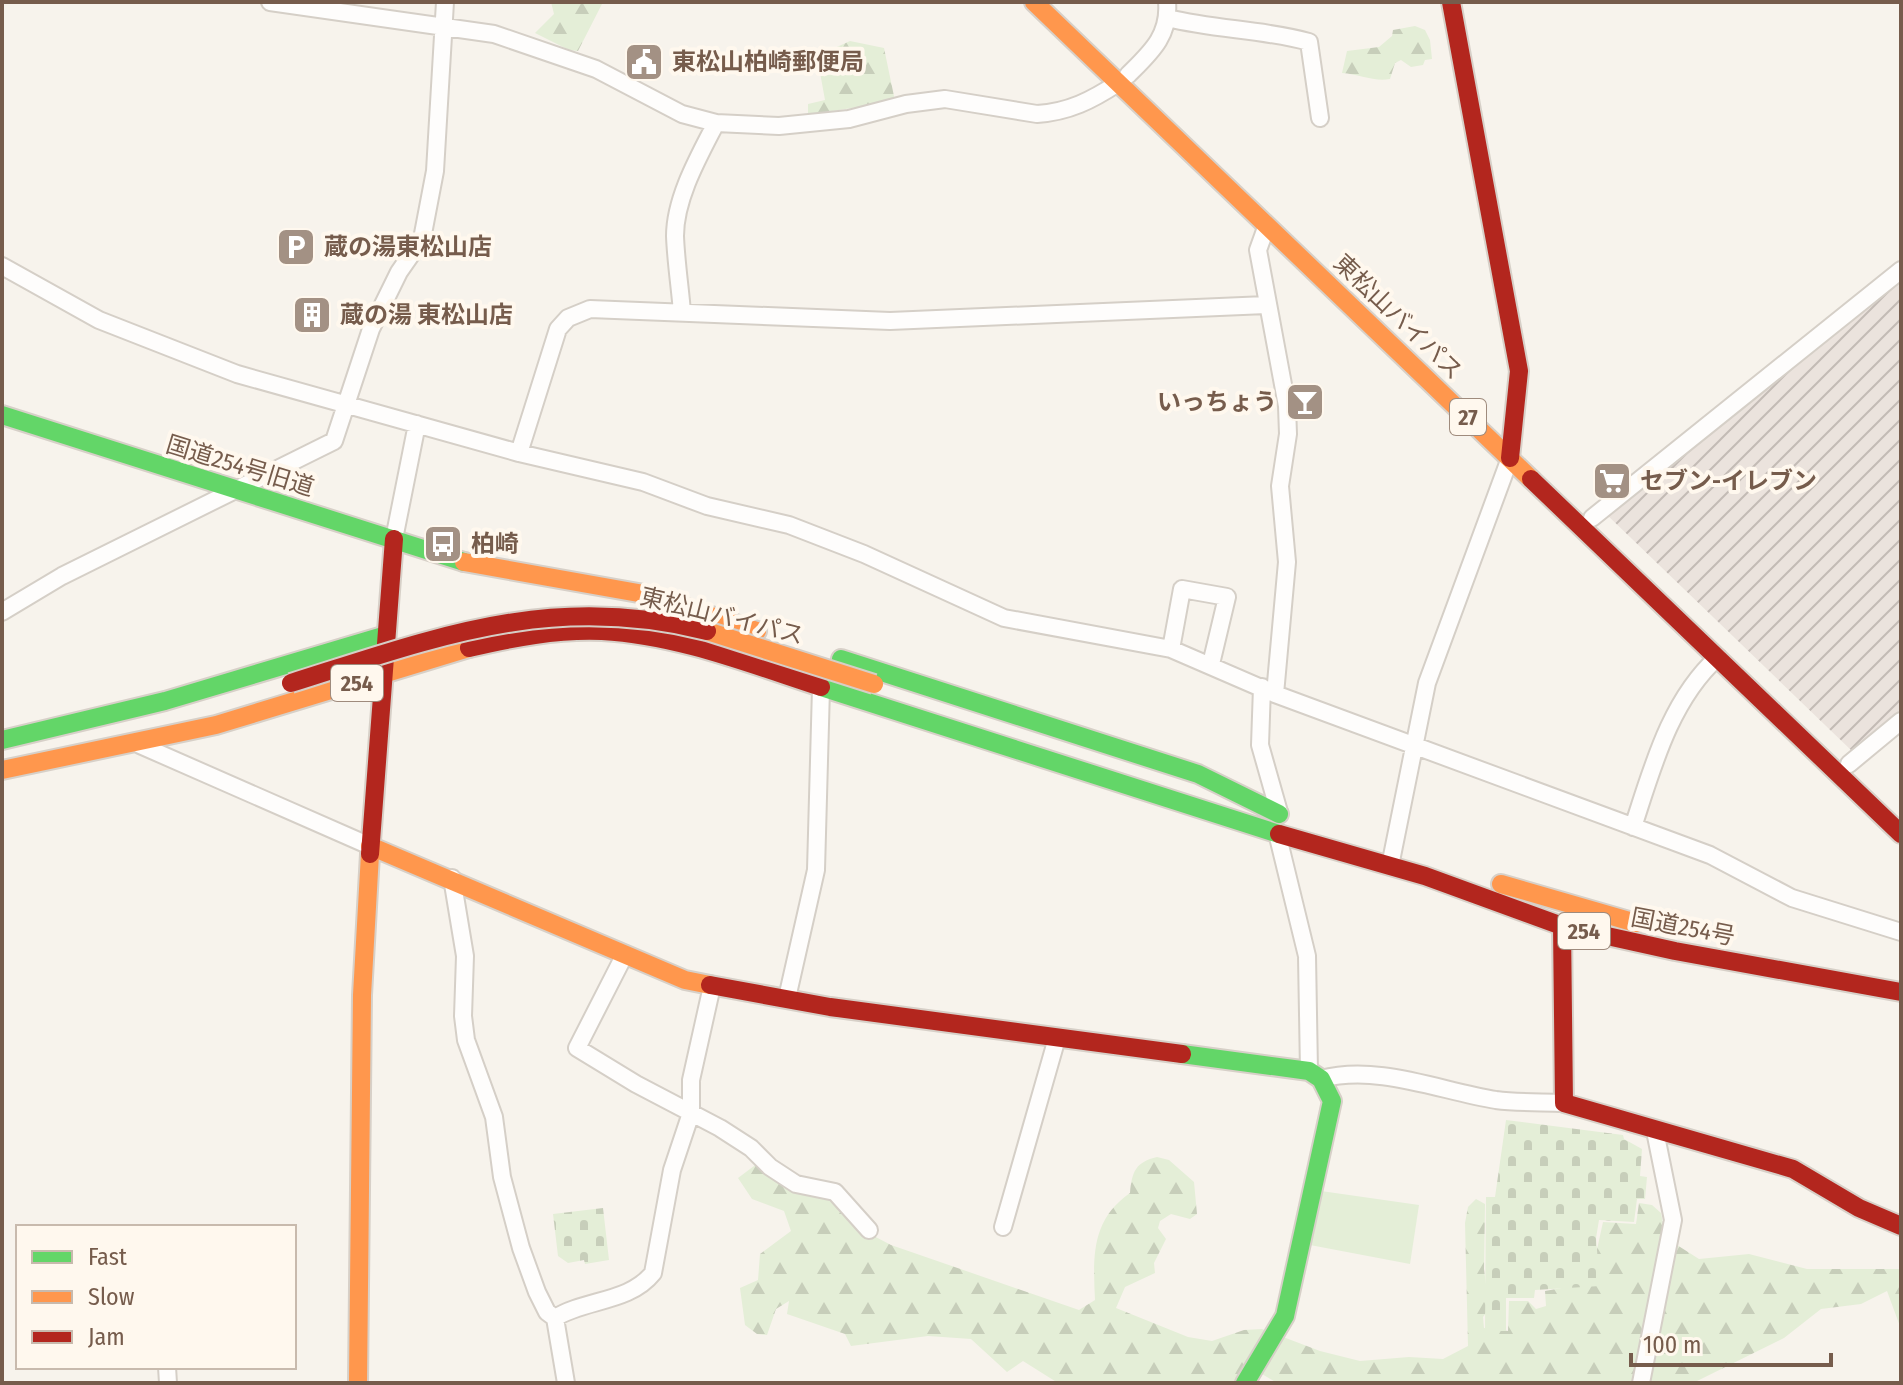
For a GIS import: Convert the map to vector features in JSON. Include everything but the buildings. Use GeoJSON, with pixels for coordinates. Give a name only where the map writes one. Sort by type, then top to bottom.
{"type":"FeatureCollection","features":[{"type":"Feature","properties":{"kind":"main road","name":"東松山バイパス"},"geometry":{"type":"LineString","coordinates":[[1034,2],[1123,79],[1511,450],[1901,834]]}},
{"type":"Feature","properties":{"kind":"main road","name":"東松山バイパス"},"geometry":{"type":"LineString","coordinates":[[1053,2],[1123,79],[1267,225],[1511,450],[1592,518],[1901,814]]}},
{"type":"Feature","properties":{"kind":"main road"},"geometry":{"type":"LineString","coordinates":[[1451,2],[1519,371],[1511,450]]}},
{"type":"Feature","properties":{"kind":"main road","name":"国道254号旧道"},"geometry":{"type":"LineString","coordinates":[[2,415],[464,562]]}},
{"type":"Feature","properties":{"kind":"main road"},"geometry":{"type":"LineString","coordinates":[[358,1383],[362,995],[370,846],[394,539]]}},
{"type":"Feature","properties":{"kind":"main road"},"geometry":{"type":"LineString","coordinates":[[464,562],[644,594],[1198,774],[1279,814]]}},
{"type":"Feature","properties":{"kind":"main road"},"geometry":{"type":"LineString","coordinates":[[464,562],[713,652]]}},
{"type":"Feature","properties":{"kind":"main road"},"geometry":{"type":"LineString","coordinates":[[635,623],[630,607],[635,599],[644,594]]}},
{"type":"Feature","properties":{"kind":"main road","name":"東松山バイパス"},"geometry":{"type":"LineString","coordinates":[[2,753],[130,727],[456,634],[539,616],[620,615],[668,621],[1279,814]]}},
{"type":"Feature","properties":{"kind":"main road","name":"東松山バイパス"},"geometry":{"type":"LineString","coordinates":[[2,770],[139,744],[508,639],[583,630],[618,632],[713,652],[1277,833]]}},
{"type":"Feature","properties":{"kind":"main road"},"geometry":{"type":"LineString","coordinates":[[2,740],[193,693],[386,635]]}},
{"type":"Feature","properties":{"kind":"main road"},"geometry":{"type":"LineString","coordinates":[[821,688],[830,686],[839,676],[840,668],[832,656]]}},
{"type":"Feature","properties":{"kind":"main road","name":"国道254号"},"geometry":{"type":"LineString","coordinates":[[1279,814],[1562,926],[1675,951],[1901,992]]}},
{"type":"Feature","properties":{"kind":"main road","name":"国道254号"},"geometry":{"type":"LineString","coordinates":[[1277,833],[1392,858],[1648,926],[1901,973]]}},
{"type":"Feature","properties":{"kind":"main road"},"geometry":{"type":"LineString","coordinates":[[370,846],[452,878],[685,980],[787,998],[1315,1075],[1332,1101],[1285,1316],[1245,1383]]}},
{"type":"Feature","properties":{"kind":"main road"},"geometry":{"type":"LineString","coordinates":[[1562,926],[1564,1103],[1655,1131],[1723,1146],[1793,1169],[1859,1208],[1901,1226]]}},
{"type":"Feature","properties":{"kind":"street"},"geometry":{"type":"LineString","coordinates":[[270,2],[494,34],[596,69],[682,114],[745,127],[860,117],[906,104],[945,99],[1052,113],[1088,102],[1123,79],[1157,46],[1167,10],[1205,28],[1264,32],[1309,42],[1320,118]]}},
{"type":"Feature","properties":{"kind":"street"},"geometry":{"type":"LineString","coordinates":[[2,612],[62,576],[334,441],[371,329],[399,272],[422,239],[435,171],[445,2]]}},
{"type":"Feature","properties":{"kind":"street"},"geometry":{"type":"LineString","coordinates":[[682,312],[675,234],[678,212],[698,158],[716,123]]}},
{"type":"Feature","properties":{"kind":"street"},"geometry":{"type":"LineString","coordinates":[[1267,225],[1258,250],[1280,368],[1288,434],[1280,486],[1287,562],[1260,745],[1279,814]]}},
{"type":"Feature","properties":{"kind":"street"},"geometry":{"type":"LineString","coordinates":[[2,266],[99,320],[237,374],[519,453],[643,482],[707,506],[789,525],[864,554],[1004,618],[1171,649],[1268,691],[1710,855],[1792,898],[1901,932]]}},
{"type":"Feature","properties":{"kind":"street"},"geometry":{"type":"LineString","coordinates":[[1592,518],[1901,270]]}},
{"type":"Feature","properties":{"kind":"street"},"geometry":{"type":"LineString","coordinates":[[519,453],[553,340],[568,318],[590,309],[890,321],[1266,305]]}},
{"type":"Feature","properties":{"kind":"street"},"geometry":{"type":"LineString","coordinates":[[394,539],[417,424]]}},
{"type":"Feature","properties":{"kind":"street"},"geometry":{"type":"LineString","coordinates":[[1392,858],[1427,683],[1511,450]]}},
{"type":"Feature","properties":{"kind":"street"},"geometry":{"type":"LineString","coordinates":[[1171,649],[1182,589],[1227,597],[1211,664]]}},
{"type":"Feature","properties":{"kind":"street"},"geometry":{"type":"LineString","coordinates":[[1633,827],[1658,750],[1683,703],[1718,657]]}},
{"type":"Feature","properties":{"kind":"street"},"geometry":{"type":"LineString","coordinates":[[787,998],[816,870],[821,688]]}},
{"type":"Feature","properties":{"kind":"street"},"geometry":{"type":"LineString","coordinates":[[1849,764],[1901,721]]}},
{"type":"Feature","properties":{"kind":"street"},"geometry":{"type":"LineString","coordinates":[[139,744],[370,846]]}},
{"type":"Feature","properties":{"kind":"street"},"geometry":{"type":"LineString","coordinates":[[1277,833],[1307,956],[1315,1075],[1343,1073],[1447,1087],[1496,1100],[1564,1103]]}},
{"type":"Feature","properties":{"kind":"street"},"geometry":{"type":"LineString","coordinates":[[452,878],[465,956],[463,1016],[466,1040],[494,1117],[502,1177],[527,1269],[547,1312],[555,1318],[566,1383]]}},
{"type":"Feature","properties":{"kind":"street"},"geometry":{"type":"LineString","coordinates":[[625,954],[577,1048],[751,1148],[770,1167],[796,1184],[835,1192],[869,1230]]}},
{"type":"Feature","properties":{"kind":"street"},"geometry":{"type":"LineString","coordinates":[[555,1318],[567,1310],[618,1296],[642,1284],[653,1273],[666,1193],[691,1113],[691,1080],[712,986]]}},
{"type":"Feature","properties":{"kind":"street"},"geometry":{"type":"LineString","coordinates":[[1003,1227],[1057,1038]]}},
{"type":"Feature","properties":{"kind":"street"},"geometry":{"type":"LineString","coordinates":[[1641,1383],[1673,1220],[1655,1131]]}},
{"type":"Feature","properties":{"kind":"shaded area"},"geometry":{"type":"Polygon","coordinates":[[[1901,275],[1901,712],[1852,751],[1604,512],[1901,275]]]}},
{"type":"Feature","properties":{"kind":"green space"},"geometry":{"type":"Polygon","coordinates":[[[551,2],[603,2],[578,51],[569,50],[535,33],[554,14],[551,2]]]}},
{"type":"Feature","properties":{"kind":"green space"},"geometry":{"type":"Polygon","coordinates":[[[1415,26],[1425,30],[1430,40],[1432,59],[1425,60],[1423,65],[1411,67],[1401,60],[1395,63],[1390,79],[1384,80],[1342,73],[1347,51],[1379,47],[1392,36],[1393,30],[1415,26]]]}},
{"type":"Feature","properties":{"kind":"green space"},"geometry":{"type":"Polygon","coordinates":[[[850,41],[884,48],[895,101],[808,115],[808,104],[825,100],[817,56],[850,41]]]}},
{"type":"Feature","properties":{"kind":"green space"},"geometry":{"type":"Polygon","coordinates":[[[1506,1120],[1623,1135],[1624,1139],[1642,1149],[1640,1176],[1647,1177],[1645,1199],[1637,1199],[1634,1222],[1599,1220],[1596,1238],[1600,1286],[1535,1290],[1534,1298],[1506,1298],[1506,1331],[1485,1331],[1486,1197],[1495,1197],[1506,1120]]]}},
{"type":"Feature","properties":{"kind":"green space"},"geometry":{"type":"Polygon","coordinates":[[[1157,1157],[1169,1160],[1194,1182],[1197,1214],[1190,1219],[1171,1214],[1160,1221],[1158,1228],[1166,1239],[1154,1263],[1155,1273],[1125,1287],[1116,1308],[1188,1337],[1212,1341],[1244,1330],[1262,1329],[1320,1351],[1360,1361],[1409,1357],[1443,1359],[1468,1346],[1465,1223],[1468,1207],[1476,1199],[1485,1204],[1484,1269],[1489,1309],[1483,1317],[1484,1328],[1508,1331],[1509,1301],[1528,1301],[1536,1309],[1546,1306],[1545,1291],[1578,1285],[1596,1254],[1603,1222],[1636,1224],[1639,1203],[1652,1205],[1661,1213],[1666,1238],[1699,1259],[1749,1254],[1807,1269],[1901,1269],[1901,1329],[1887,1291],[1861,1304],[1821,1309],[1784,1338],[1693,1383],[1277,1383],[1247,1365],[1234,1383],[1058,1383],[1023,1361],[1007,1372],[971,1339],[928,1336],[851,1346],[845,1334],[787,1314],[789,1301],[776,1309],[767,1335],[757,1334],[745,1325],[740,1288],[758,1280],[760,1254],[791,1231],[784,1211],[752,1199],[738,1178],[758,1163],[833,1199],[870,1234],[891,1245],[1079,1310],[1095,1300],[1095,1254],[1101,1227],[1117,1204],[1130,1193],[1136,1169],[1157,1157]]]}},
{"type":"Feature","properties":{"kind":"green space"},"geometry":{"type":"Polygon","coordinates":[[[1321,1191],[1419,1205],[1410,1264],[1310,1245],[1321,1191]]]}},
{"type":"Feature","properties":{"kind":"green space"},"geometry":{"type":"Polygon","coordinates":[[[603,1208],[609,1260],[568,1263],[558,1256],[553,1214],[603,1208]]]}},
{"type":"Feature","properties":{"kind":"traffic: fast"},"geometry":{"type":"LineString","coordinates":[[2,415],[464,562]]}},
{"type":"Feature","properties":{"kind":"traffic: fast"},"geometry":{"type":"LineString","coordinates":[[2,740],[165,701],[386,635]]}},
{"type":"Feature","properties":{"kind":"traffic: fast"},"geometry":{"type":"LineString","coordinates":[[841,659],[1198,774],[1279,814]]}},
{"type":"Feature","properties":{"kind":"traffic: fast"},"geometry":{"type":"LineString","coordinates":[[821,687],[1279,834]]}},
{"type":"Feature","properties":{"kind":"traffic: fast"},"geometry":{"type":"LineString","coordinates":[[1182,1054],[1309,1071],[1321,1079],[1332,1101],[1285,1316],[1245,1383]]}},
{"type":"Feature","properties":{"kind":"traffic: slow"},"geometry":{"type":"LineString","coordinates":[[1034,2],[1531,479]]}},
{"type":"Feature","properties":{"kind":"traffic: slow"},"geometry":{"type":"LineString","coordinates":[[464,562],[644,594],[757,631]]}},
{"type":"Feature","properties":{"kind":"traffic: slow"},"geometry":{"type":"LineString","coordinates":[[707,631],[874,684]]}},
{"type":"Feature","properties":{"kind":"traffic: slow"},"geometry":{"type":"LineString","coordinates":[[2,770],[216,725],[469,648]]}},
{"type":"Feature","properties":{"kind":"traffic: slow"},"geometry":{"type":"LineString","coordinates":[[370,846],[685,980],[710,985]]}},
{"type":"Feature","properties":{"kind":"traffic: slow"},"geometry":{"type":"LineString","coordinates":[[358,1383],[362,995],[370,854]]}},
{"type":"Feature","properties":{"kind":"traffic: slow"},"geometry":{"type":"LineString","coordinates":[[1501,884],[1636,923]]}},
{"type":"Feature","properties":{"kind":"traffic: jam"},"geometry":{"type":"LineString","coordinates":[[1451,2],[1519,371],[1510,458]]}},
{"type":"Feature","properties":{"kind":"traffic: jam"},"geometry":{"type":"LineString","coordinates":[[1531,479],[1901,834]]}},
{"type":"Feature","properties":{"kind":"traffic: jam"},"geometry":{"type":"LineString","coordinates":[[370,854],[394,539]]}},
{"type":"Feature","properties":{"kind":"traffic: jam"},"geometry":{"type":"LineString","coordinates":[[291,683],[446,636],[546,618],[597,616],[651,620],[707,631]]}},
{"type":"Feature","properties":{"kind":"traffic: jam"},"geometry":{"type":"LineString","coordinates":[[469,648],[551,633],[602,631],[630,634],[686,644],[821,687]]}},
{"type":"Feature","properties":{"kind":"traffic: jam"},"geometry":{"type":"LineString","coordinates":[[1279,834],[1425,876],[1562,926],[1675,951],[1901,992]]}},
{"type":"Feature","properties":{"kind":"traffic: jam"},"geometry":{"type":"LineString","coordinates":[[1562,926],[1564,1103],[1793,1169],[1859,1208],[1901,1226]]}},
{"type":"Feature","properties":{"kind":"traffic: jam"},"geometry":{"type":"LineString","coordinates":[[710,985],[830,1007],[1182,1054]]}},
{"type":"Feature","properties":{"kind":"place","name":"東松山柏崎郵便局"},"geometry":{"type":"Point","coordinates":[644,62]}},
{"type":"Feature","properties":{"kind":"place","name":"蔵の湯東松山店"},"geometry":{"type":"Point","coordinates":[296,247]}},
{"type":"Feature","properties":{"kind":"place","name":"蔵の湯 東松山店"},"geometry":{"type":"Point","coordinates":[312,315]}},
{"type":"Feature","properties":{"kind":"place","name":"いっちょう"},"geometry":{"type":"Point","coordinates":[1305,402]}},
{"type":"Feature","properties":{"kind":"place","name":"セブン-イレブン"},"geometry":{"type":"Point","coordinates":[1612,481]}},
{"type":"Feature","properties":{"kind":"place","name":"柏崎"},"geometry":{"type":"Point","coordinates":[443,544]}}]}
